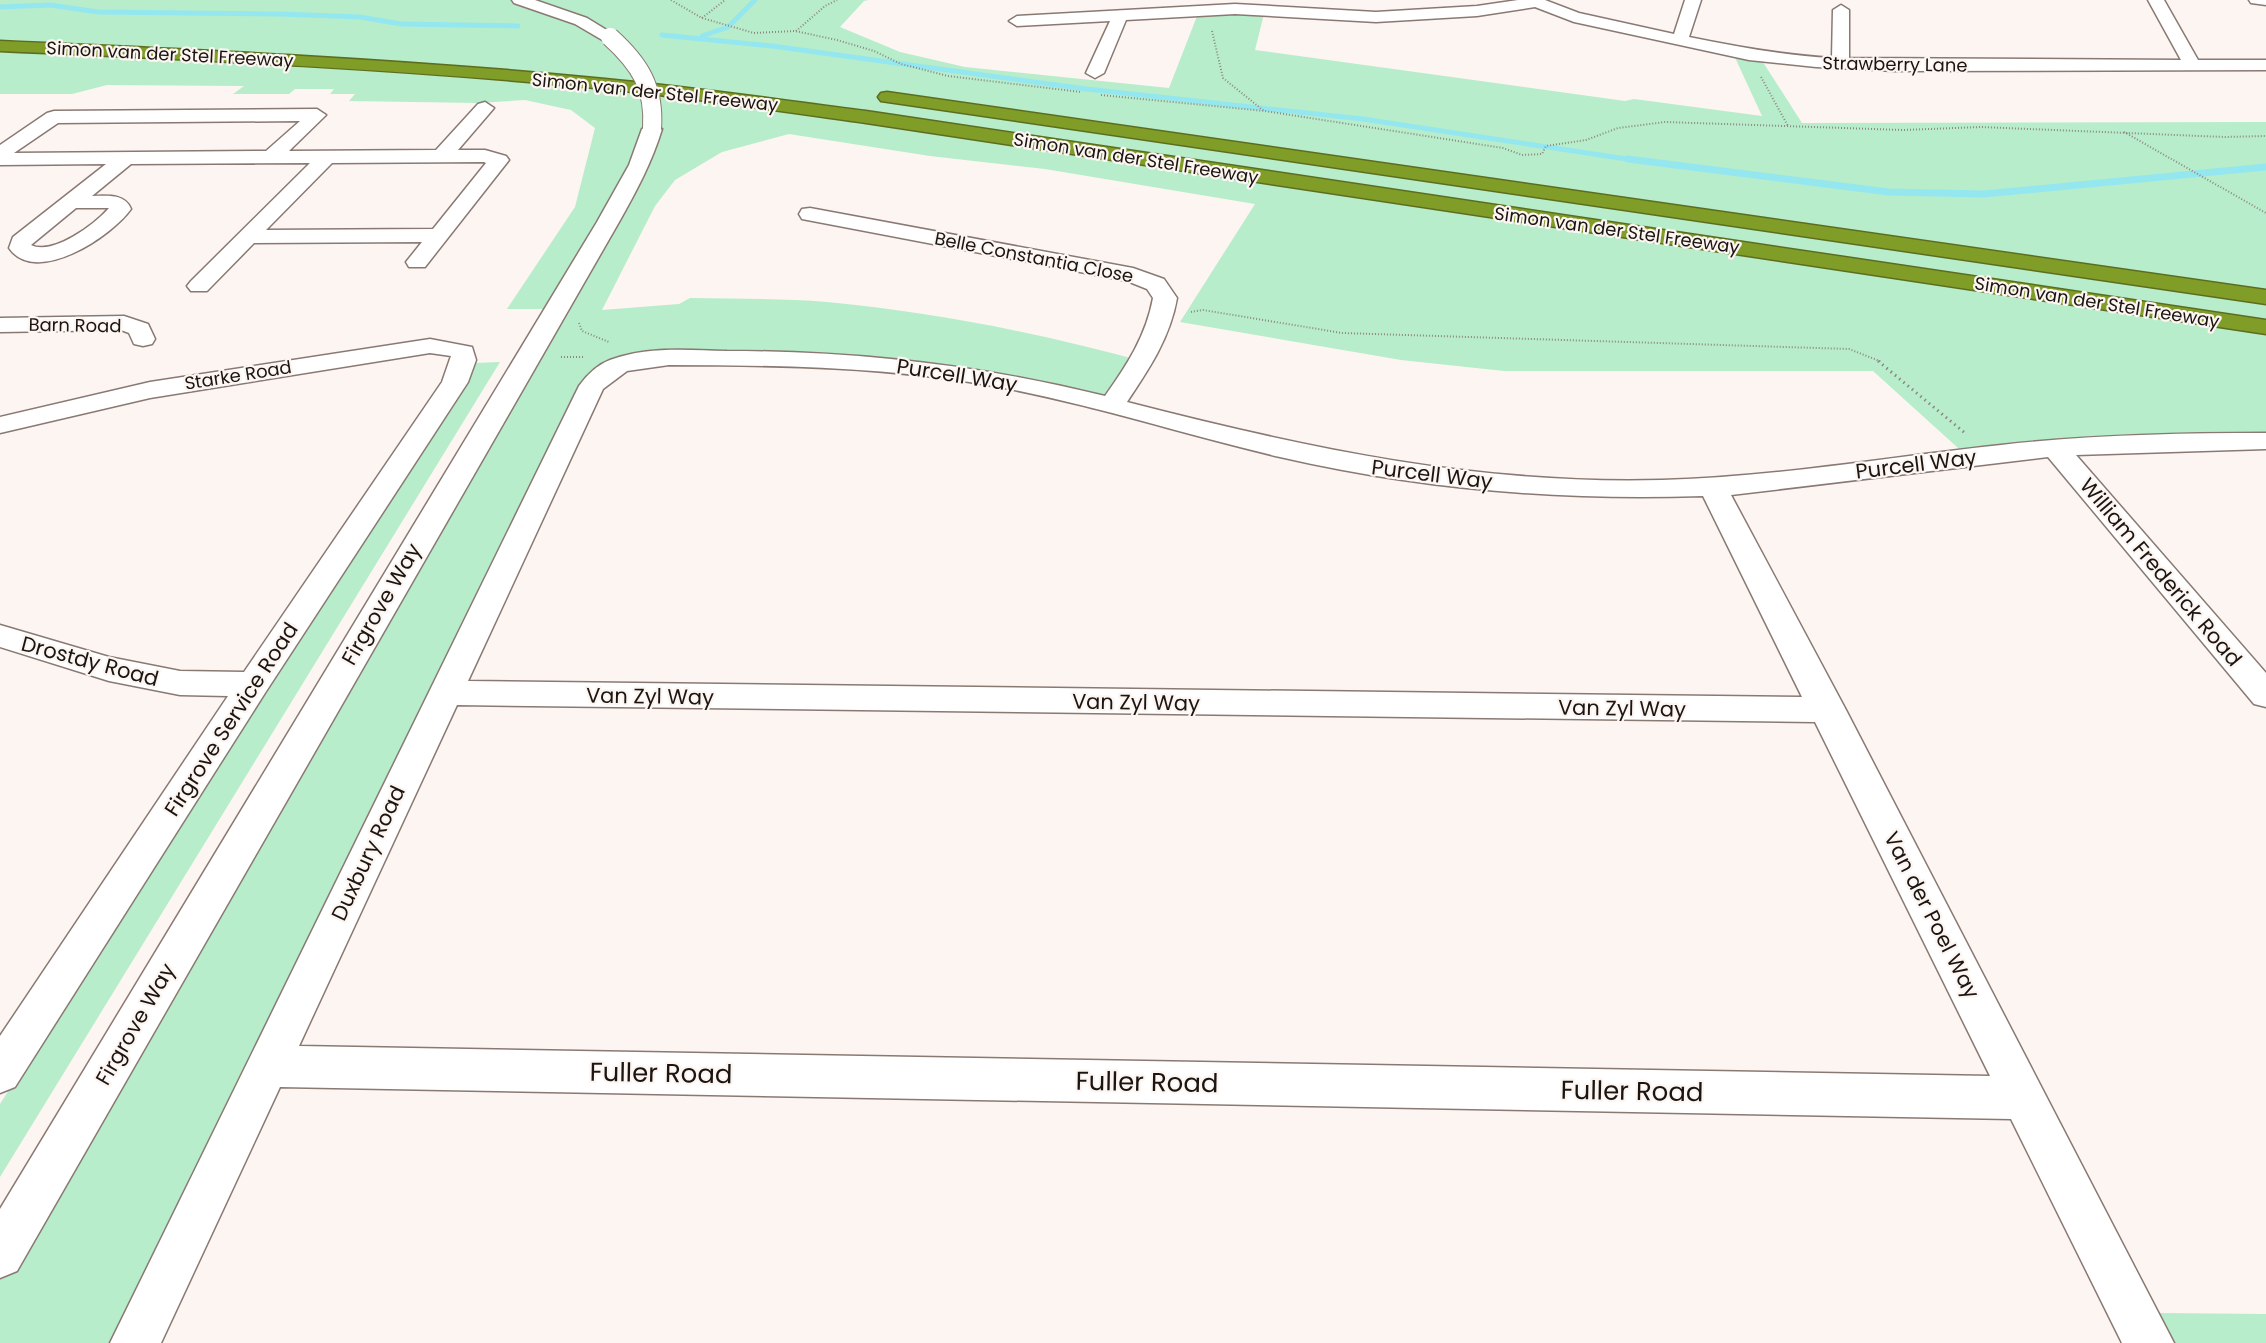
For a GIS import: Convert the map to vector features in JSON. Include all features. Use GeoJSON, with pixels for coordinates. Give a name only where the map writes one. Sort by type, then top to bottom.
{"type":"FeatureCollection","features":[{"type":"Feature","properties":{"kind":"highway","name":"Simon van der Stel Freeway"},"geometry":{"type":"LineString","coordinates":[[0,29],[400,48]]}},
{"type":"Feature","properties":{"kind":"highway","name":"Simon van der Stel Freeway"},"geometry":{"type":"LineString","coordinates":[[0,46],[342,63],[596,83],[712,97],[866,117],[2266,327]]}},
{"type":"Feature","properties":{"kind":"highway","name":"Simon van der Stel Freeway"},"geometry":{"type":"LineString","coordinates":[[615,65],[663,70]]}},
{"type":"Feature","properties":{"kind":"highway","name":"Simon van der Stel Freeway"},"geometry":{"type":"LineString","coordinates":[[870,95],[2266,297]]}},
{"type":"Feature","properties":{"kind":"street","name":"Firgrove Way"},"geometry":{"type":"LineString","coordinates":[[0,1254],[608,222],[647,147],[654,110],[652,94],[643,71],[626,51],[610,37],[570,16],[520,0]]}},
{"type":"Feature","properties":{"kind":"street"},"geometry":{"type":"LineString","coordinates":[[1680,40],[1693,0]]}},
{"type":"Feature","properties":{"kind":"street"},"geometry":{"type":"LineString","coordinates":[[2156,0],[2192,64]]}},
{"type":"Feature","properties":{"kind":"street"},"geometry":{"type":"LineString","coordinates":[[2257,0],[2266,0]]}},
{"type":"Feature","properties":{"kind":"street"},"geometry":{"type":"LineString","coordinates":[[1017,21],[1120,16],[1182,6],[1376,17],[1477,11],[1534,1]]}},
{"type":"Feature","properties":{"kind":"street","name":"Strawberry Lane"},"geometry":{"type":"LineString","coordinates":[[1534,1],[1574,17],[1749,55],[1841,64],[1895,66],[2266,64]]}},
{"type":"Feature","properties":{"kind":"street"},"geometry":{"type":"LineString","coordinates":[[1841,10],[1839,29],[1841,64]]}},
{"type":"Feature","properties":{"kind":"street"},"geometry":{"type":"LineString","coordinates":[[1095,73],[1120,16]]}},
{"type":"Feature","properties":{"kind":"street"},"geometry":{"type":"LineString","coordinates":[[442,156],[486,108]]}},
{"type":"Feature","properties":{"kind":"street"},"geometry":{"type":"LineString","coordinates":[[0,154],[54,117],[317,115],[271,157]]}},
{"type":"Feature","properties":{"kind":"street"},"geometry":{"type":"LineString","coordinates":[[0,159],[485,156],[500,160],[417,262]]}},
{"type":"Feature","properties":{"kind":"street"},"geometry":{"type":"LineString","coordinates":[[199,286],[327,157]]}},
{"type":"Feature","properties":{"kind":"street"},"geometry":{"type":"LineString","coordinates":[[72,202],[125,159]]}},
{"type":"Feature","properties":{"kind":"street","name":"Belle Constantia Close"},"geometry":{"type":"LineString","coordinates":[[810,214],[1140,277],[1156,284],[1162,291],[1165,298],[1163,314]]}},
{"type":"Feature","properties":{"kind":"street"},"geometry":{"type":"LineString","coordinates":[[247,237],[438,235]]}},
{"type":"Feature","properties":{"kind":"street"},"geometry":{"type":"LineString","coordinates":[[1112,405],[1142,361],[1163,314]]}},
{"type":"Feature","properties":{"kind":"street","name":"Barn Road"},"geometry":{"type":"LineString","coordinates":[[0,325],[124,323],[139,329],[143,339]]}},
{"type":"Feature","properties":{"kind":"street","name":"Starke Road"},"geometry":{"type":"LineString","coordinates":[[0,425],[150,390],[430,346],[463,352],[463,367]]}},
{"type":"Feature","properties":{"kind":"street","name":"Purcell Way"},"geometry":{"type":"LineString","coordinates":[[625,365],[772,358],[899,365],[1005,381],[1112,405],[1259,444],[1384,470],[1503,483],[1657,489],[1713,488],[2055,448],[2198,441],[2266,441]]}},
{"type":"Feature","properties":{"kind":"street","name":"Duxbury Road"},"geometry":{"type":"LineString","coordinates":[[135,1343],[592,386],[625,365]]}},
{"type":"Feature","properties":{"kind":"street","name":"Firgrove Service Road"},"geometry":{"type":"LineString","coordinates":[[0,1073],[463,367]]}},
{"type":"Feature","properties":{"kind":"street","name":"William Frederick Road"},"geometry":{"type":"LineString","coordinates":[[2055,448],[2266,696]]}},
{"type":"Feature","properties":{"kind":"street","name":"Van der Poel Way"},"geometry":{"type":"LineString","coordinates":[[1713,488],[2149,1343]]}},
{"type":"Feature","properties":{"kind":"street","name":"Drostdy Road"},"geometry":{"type":"LineString","coordinates":[[0,636],[109,669],[180,683],[253,684]]}},
{"type":"Feature","properties":{"kind":"street","name":"Van Zyl Way"},"geometry":{"type":"LineString","coordinates":[[444,693],[1828,711]]}},
{"type":"Feature","properties":{"kind":"street","name":"Fuller Road"},"geometry":{"type":"LineString","coordinates":[[268,1066],[2025,1098]]}},
{"type":"Feature","properties":{"kind":"path"},"geometry":{"type":"LineString","coordinates":[[671,0],[702,18],[754,33],[795,31],[837,40],[874,51],[901,64],[948,76],[1020,82],[1086,92]]}},
{"type":"Feature","properties":{"kind":"path"},"geometry":{"type":"LineString","coordinates":[[702,18],[725,0]]}},
{"type":"Feature","properties":{"kind":"path"},"geometry":{"type":"LineString","coordinates":[[795,31],[825,6],[837,0]]}},
{"type":"Feature","properties":{"kind":"path"},"geometry":{"type":"LineString","coordinates":[[1211,7],[1223,78],[1265,111]]}},
{"type":"Feature","properties":{"kind":"path"},"geometry":{"type":"LineString","coordinates":[[1749,55],[1788,126]]}},
{"type":"Feature","properties":{"kind":"path"},"geometry":{"type":"LineString","coordinates":[[1097,94],[1141,101],[1265,111],[1503,148],[1519,155],[1534,156],[1542,154],[1546,146],[1586,140],[1618,128],[1665,122],[2123,131],[2225,137],[2266,136]]}},
{"type":"Feature","properties":{"kind":"path"},"geometry":{"type":"LineString","coordinates":[[2123,131],[2266,213]]}},
{"type":"Feature","properties":{"kind":"path"},"geometry":{"type":"LineString","coordinates":[[1163,314],[1203,310],[1342,333],[1849,349],[1884,363],[1967,434]]}},
{"type":"Feature","properties":{"kind":"path"},"geometry":{"type":"LineString","coordinates":[[571,317],[578,322],[582,331],[632,352],[625,365]]}},
{"type":"Feature","properties":{"kind":"green space"},"geometry":{"type":"Polygon","coordinates":[[[0,0],[868,0],[864,1],[840,27],[900,52],[965,67],[1169,88],[1199,11],[1265,10],[1255,50],[1625,101],[1634,99],[1762,116],[1732,51],[1759,56],[1802,123],[2266,122],[2266,441],[1968,457],[1873,371],[1504,371],[1401,360],[1180,322],[1255,204],[1045,169],[930,156],[789,134],[722,152],[675,180],[655,206],[602,310],[679,304],[690,298],[827,302],[986,325],[1064,341],[1142,361],[1112,405],[950,372],[690,359],[609,369],[135,1343],[0,1343],[0,1254],[553,309],[507,309],[575,207],[595,128],[571,110],[525,100],[479,103],[349,101],[355,94],[330,94],[334,89],[295,89],[289,94],[233,94],[244,86],[107,85],[72,94],[0,94],[0,0]]]}},
{"type":"Feature","properties":{"kind":"green space"},"geometry":{"type":"Polygon","coordinates":[[[500,362],[0,1177],[0,1104],[475,363],[500,362]]]}},
{"type":"Feature","properties":{"kind":"green space"},"geometry":{"type":"Polygon","coordinates":[[[2157,1313],[2266,1314],[2266,1343],[2173,1343],[2157,1313]]]}},
{"type":"Feature","properties":{"kind":"waterway"},"geometry":{"type":"LineString","coordinates":[[702,36],[728,27],[755,0]]}},
{"type":"Feature","properties":{"kind":"waterway"},"geometry":{"type":"LineString","coordinates":[[0,7],[50,5],[98,12],[281,14],[360,17],[401,24],[518,26]]}},
{"type":"Feature","properties":{"kind":"waterway"},"geometry":{"type":"LineString","coordinates":[[662,35],[772,46],[1086,89],[1363,119],[1640,161]]}},
{"type":"Feature","properties":{"kind":"waterway"},"geometry":{"type":"LineString","coordinates":[[1628,159],[1889,192],[1984,194],[2266,167]]}}]}
